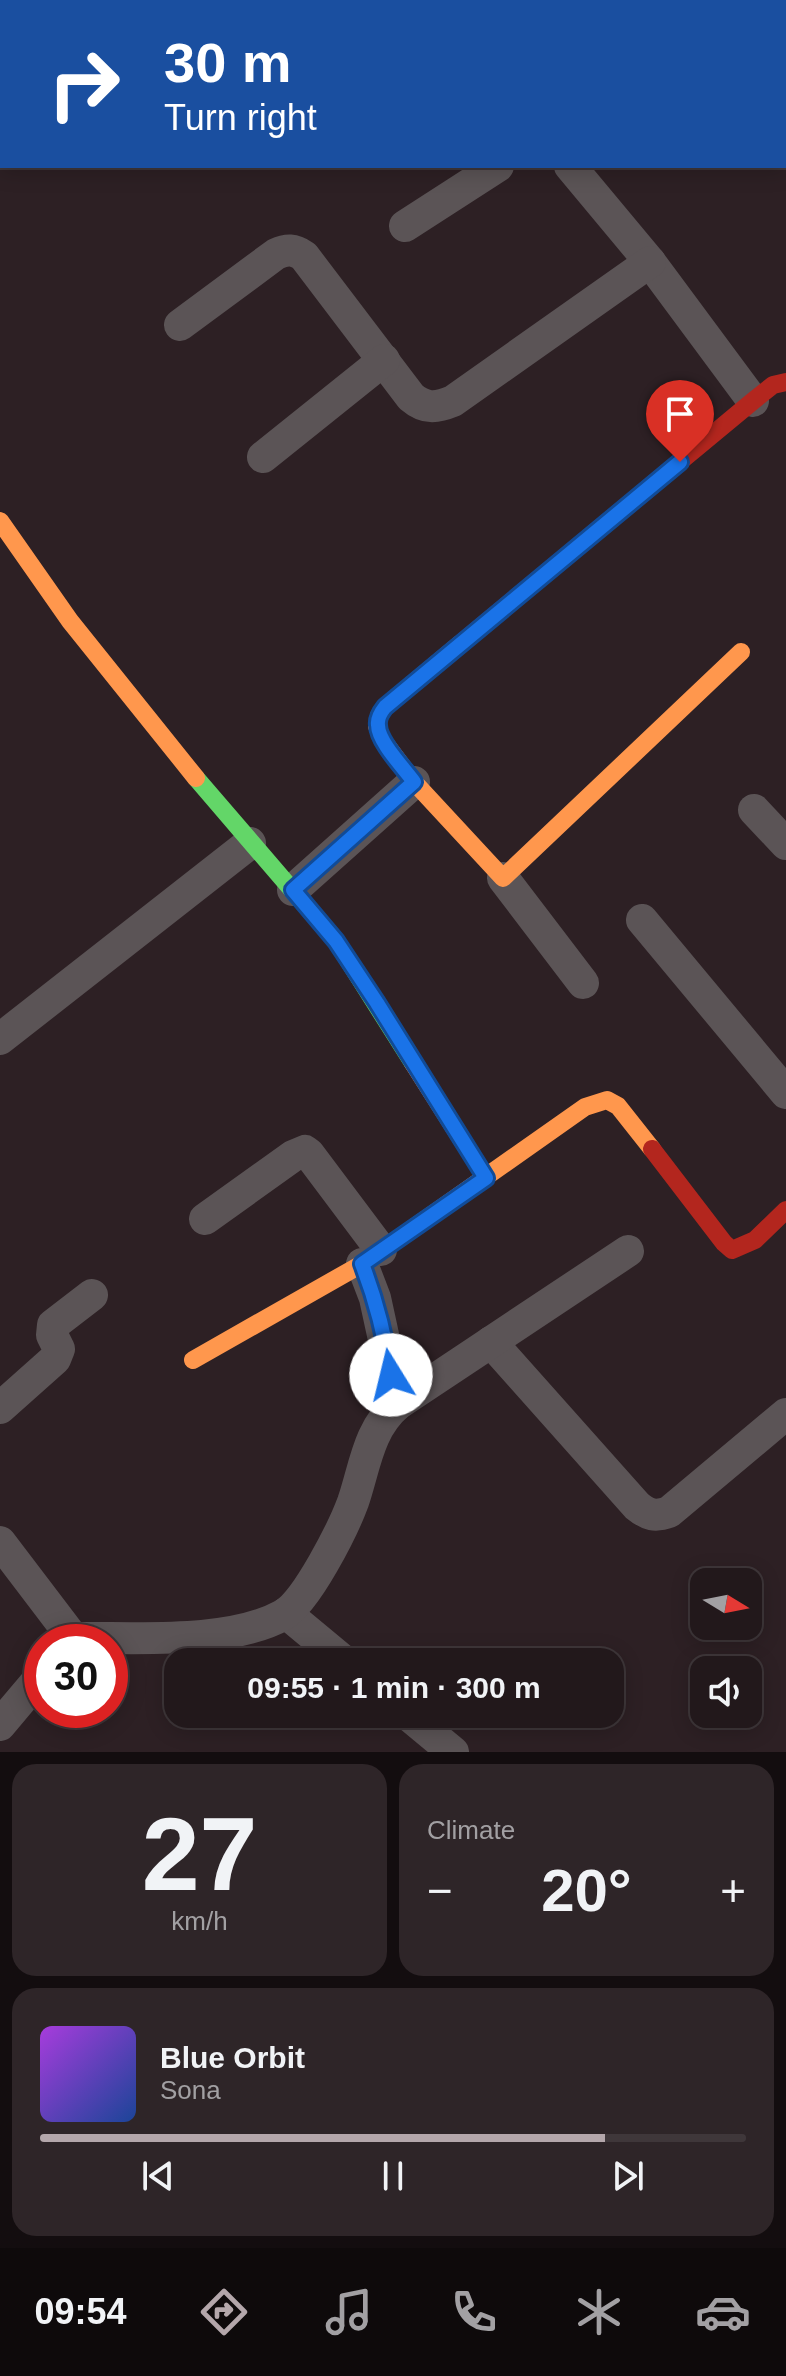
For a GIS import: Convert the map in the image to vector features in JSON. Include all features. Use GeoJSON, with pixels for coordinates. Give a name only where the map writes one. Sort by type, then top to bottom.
{"type":"FeatureCollection","features":[{"type":"Feature","properties":{"kind":"street"},"geometry":{"type":"LineString","coordinates":[[405,226],[495,168]]}},
{"type":"Feature","properties":{"kind":"street"},"geometry":{"type":"LineString","coordinates":[[572,168],[650,262],[753,401]]}},
{"type":"Feature","properties":{"kind":"street"},"geometry":{"type":"LineString","coordinates":[[180,325],[276,254],[295,250],[304,256],[411,397],[418,403],[438,407],[453,401],[650,262]]}},
{"type":"Feature","properties":{"kind":"street"},"geometry":{"type":"LineString","coordinates":[[263,457],[384,360]]}},
{"type":"Feature","properties":{"kind":"street"},"geometry":{"type":"LineString","coordinates":[[583,983],[503,878],[414,782],[382,739],[377,726],[379,716],[385,707],[753,401],[773,385],[786,382]]}},
{"type":"Feature","properties":{"kind":"street"},"geometry":{"type":"LineString","coordinates":[[0,521],[70,621],[152,726],[336,941],[486,1178]]}},
{"type":"Feature","properties":{"kind":"street"},"geometry":{"type":"LineString","coordinates":[[503,878],[741,652]]}},
{"type":"Feature","properties":{"kind":"street"},"geometry":{"type":"LineString","coordinates":[[293,890],[414,782]]}},
{"type":"Feature","properties":{"kind":"street"},"geometry":{"type":"LineString","coordinates":[[754,810],[786,844]]}},
{"type":"Feature","properties":{"kind":"street"},"geometry":{"type":"LineString","coordinates":[[0,1039],[250,843]]}},
{"type":"Feature","properties":{"kind":"street"},"geometry":{"type":"LineString","coordinates":[[642,920],[786,1093]]}},
{"type":"Feature","properties":{"kind":"street"},"geometry":{"type":"LineString","coordinates":[[193,1360],[372,1257],[585,1107],[607,1100],[618,1106],[732,1250],[751,1244],[786,1210]]}},
{"type":"Feature","properties":{"kind":"street"},"geometry":{"type":"LineString","coordinates":[[205,1219],[293,1156],[305,1151],[309,1154],[372,1257],[379,1312],[398,1404]]}},
{"type":"Feature","properties":{"kind":"street"},"geometry":{"type":"LineString","coordinates":[[128,1638],[211,1635],[251,1628],[286,1613],[309,1586],[332,1549],[349,1512],[373,1434],[386,1414],[628,1251]]}},
{"type":"Feature","properties":{"kind":"street"},"geometry":{"type":"LineString","coordinates":[[0,1408],[55,1359],[59,1349],[52,1335],[53,1325],[92,1295]]}},
{"type":"Feature","properties":{"kind":"street"},"geometry":{"type":"LineString","coordinates":[[491,1342],[637,1506],[657,1516],[669,1512],[786,1414]]}},
{"type":"Feature","properties":{"kind":"street"},"geometry":{"type":"LineString","coordinates":[[0,1542],[59,1624]]}},
{"type":"Feature","properties":{"kind":"street"},"geometry":{"type":"LineString","coordinates":[[286,1613],[328,1648]]}},
{"type":"Feature","properties":{"kind":"street"},"geometry":{"type":"LineString","coordinates":[[0,1725],[24,1696]]}},
{"type":"Feature","properties":{"kind":"street"},"geometry":{"type":"LineString","coordinates":[[424,1728],[453,1752]]}},
{"type":"Feature","properties":{"kind":"traffic: fast"},"geometry":{"type":"LineString","coordinates":[[196,778],[336,941],[413,1063]]}},
{"type":"Feature","properties":{"kind":"traffic: slow"},"geometry":{"type":"LineString","coordinates":[[0,521],[70,621],[196,778]]}},
{"type":"Feature","properties":{"kind":"traffic: slow"},"geometry":{"type":"LineString","coordinates":[[460,644],[385,707],[377,726],[382,739],[414,782],[503,878],[741,652]]}},
{"type":"Feature","properties":{"kind":"traffic: slow"},"geometry":{"type":"LineString","coordinates":[[413,1063],[486,1178]]}},
{"type":"Feature","properties":{"kind":"traffic: slow"},"geometry":{"type":"LineString","coordinates":[[193,1360],[362,1264],[585,1107],[607,1100],[618,1106],[652,1149]]}},
{"type":"Feature","properties":{"kind":"traffic: jam"},"geometry":{"type":"LineString","coordinates":[[460,644],[753,401],[773,385],[786,382]]}},
{"type":"Feature","properties":{"kind":"traffic: jam"},"geometry":{"type":"LineString","coordinates":[[652,1149],[732,1250],[755,1240],[786,1210]]}},
{"type":"Feature","properties":{"kind":"route"},"geometry":{"type":"LineString","coordinates":[[391,1375],[375,1298],[362,1264],[486,1178],[336,941],[293,890],[414,782],[382,739],[377,726],[385,707],[680,462]]}}]}
